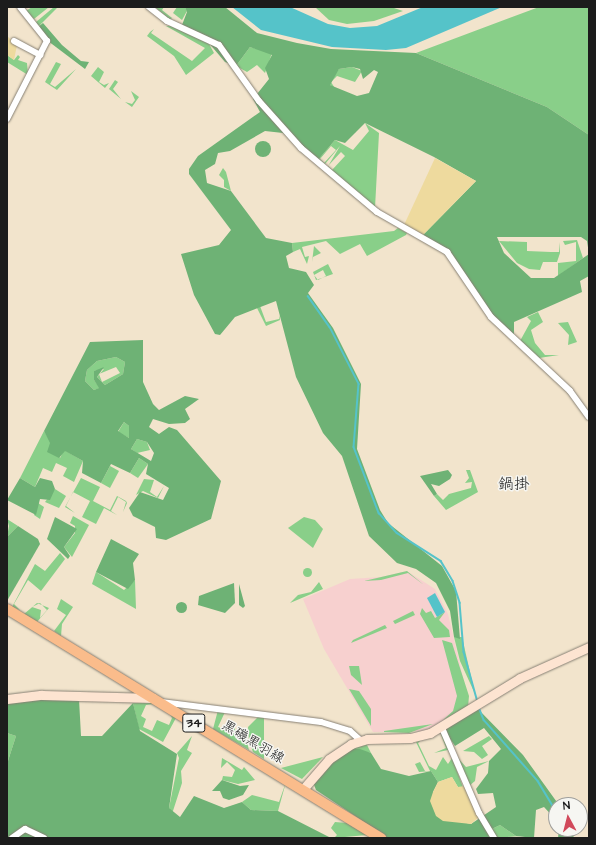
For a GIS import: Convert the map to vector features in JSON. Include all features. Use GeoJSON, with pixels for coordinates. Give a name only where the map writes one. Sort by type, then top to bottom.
{"type":"FeatureCollection","features":[{"type":"Feature","properties":{"kind":"main road","name":"黒磯黒羽線"},"geometry":{"type":"LineString","coordinates":[[7,609],[304,788],[381,838]]}},
{"type":"Feature","properties":{"kind":"street"},"geometry":{"type":"LineString","coordinates":[[7,119],[47,41],[20,7]]}},
{"type":"Feature","properties":{"kind":"street"},"geometry":{"type":"LineString","coordinates":[[149,7],[167,21],[219,45],[259,101],[301,148],[377,212],[447,252],[491,317],[570,391],[589,417]]}},
{"type":"Feature","properties":{"kind":"street"},"geometry":{"type":"LineString","coordinates":[[14,41],[40,55]]}},
{"type":"Feature","properties":{"kind":"street"},"geometry":{"type":"LineString","coordinates":[[304,788],[337,752],[361,740],[410,738],[442,728],[520,678],[589,647]]}},
{"type":"Feature","properties":{"kind":"street"},"geometry":{"type":"LineString","coordinates":[[7,699],[42,695],[156,700],[321,722],[350,731],[361,740]]}},
{"type":"Feature","properties":{"kind":"street"},"geometry":{"type":"LineString","coordinates":[[442,728],[479,813],[494,838]]}},
{"type":"Feature","properties":{"kind":"street"},"geometry":{"type":"LineString","coordinates":[[12,838],[25,829],[44,838]]}},
{"type":"Feature","properties":{"kind":"shaded area"},"geometry":{"type":"Polygon","coordinates":[[[407,571],[435,589],[448,614],[470,707],[424,731],[373,732],[324,649],[303,599],[350,579],[381,577],[407,571]]]}},
{"type":"Feature","properties":{"kind":"green space"},"geometry":{"type":"Polygon","coordinates":[[[32,7],[49,7],[34,19],[26,11],[32,7]]]}},
{"type":"Feature","properties":{"kind":"green space"},"geometry":{"type":"Polygon","coordinates":[[[54,7],[58,7],[38,27],[36,22],[54,7]]]}},
{"type":"Feature","properties":{"kind":"green space"},"geometry":{"type":"Polygon","coordinates":[[[155,7],[164,7],[162,10],[172,18],[170,20],[155,7]]]}},
{"type":"Feature","properties":{"kind":"green space"},"geometry":{"type":"Polygon","coordinates":[[[177,7],[185,7],[187,11],[182,20],[173,13],[177,7]]]}},
{"type":"Feature","properties":{"kind":"green space"},"geometry":{"type":"Polygon","coordinates":[[[185,7],[225,7],[257,33],[297,43],[331,49],[416,53],[547,107],[589,135],[589,254],[589,276],[580,281],[582,292],[514,322],[514,336],[493,317],[449,251],[423,235],[476,181],[434,157],[365,123],[345,143],[335,140],[318,160],[283,133],[265,131],[230,151],[218,153],[215,164],[205,170],[207,183],[231,191],[266,238],[292,243],[293,252],[286,256],[289,268],[306,272],[314,285],[308,293],[333,328],[361,384],[357,449],[380,510],[388,523],[442,566],[456,591],[460,639],[454,637],[450,611],[436,583],[416,569],[397,563],[369,536],[342,456],[323,433],[296,377],[276,301],[235,317],[220,335],[215,334],[194,295],[181,254],[219,245],[231,230],[189,174],[189,169],[198,156],[260,112],[253,99],[269,79],[265,68],[272,55],[250,47],[236,66],[225,62],[208,42],[182,25],[187,12],[185,7]],[[352,67],[339,69],[330,85],[357,96],[369,93],[378,72],[374,70],[363,79],[360,69],[352,67]],[[497,237],[504,253],[531,278],[554,278],[589,254],[587,241],[581,237],[497,237]]]}},
{"type":"Feature","properties":{"kind":"green space"},"geometry":{"type":"Polygon","coordinates":[[[315,7],[391,7],[403,11],[374,21],[347,24],[329,20],[315,7]]]}},
{"type":"Feature","properties":{"kind":"green space"},"geometry":{"type":"Polygon","coordinates":[[[539,7],[589,7],[589,135],[547,107],[416,53],[539,7]]]}},
{"type":"Feature","properties":{"kind":"green space"},"geometry":{"type":"Polygon","coordinates":[[[43,23],[62,45],[81,61],[89,62],[85,69],[48,41],[38,27],[43,23]]]}},
{"type":"Feature","properties":{"kind":"green space"},"geometry":{"type":"Polygon","coordinates":[[[166,26],[173,26],[208,42],[214,53],[186,75],[174,56],[147,36],[154,29],[151,33],[192,61],[205,48],[166,26]]]}},
{"type":"Feature","properties":{"kind":"green space"},"geometry":{"type":"Polygon","coordinates":[[[250,47],[272,53],[265,73],[257,65],[247,72],[236,66],[250,47]]]}},
{"type":"Feature","properties":{"kind":"green space"},"geometry":{"type":"Polygon","coordinates":[[[7,55],[14,60],[18,55],[20,57],[18,60],[27,63],[28,75],[7,62],[7,55]]]}},
{"type":"Feature","properties":{"kind":"green space"},"geometry":{"type":"Polygon","coordinates":[[[56,62],[61,64],[50,84],[55,87],[76,69],[57,90],[45,82],[56,62]]]}},
{"type":"Feature","properties":{"kind":"green space"},"geometry":{"type":"Polygon","coordinates":[[[98,67],[104,72],[99,82],[104,85],[109,83],[105,88],[91,76],[98,67]]]}},
{"type":"Feature","properties":{"kind":"green space"},"geometry":{"type":"Polygon","coordinates":[[[352,67],[362,71],[355,82],[337,76],[331,82],[336,90],[330,85],[329,81],[339,69],[352,67]]]}},
{"type":"Feature","properties":{"kind":"green space"},"geometry":{"type":"Polygon","coordinates":[[[115,80],[118,82],[113,89],[121,99],[109,89],[115,80]]]}},
{"type":"Feature","properties":{"kind":"green space"},"geometry":{"type":"Polygon","coordinates":[[[131,91],[139,97],[132,107],[125,102],[132,104],[135,100],[131,91]]]}},
{"type":"Feature","properties":{"kind":"green space"},"geometry":{"type":"Polygon","coordinates":[[[365,123],[379,133],[375,208],[327,168],[328,166],[332,170],[345,156],[341,152],[328,165],[340,146],[325,164],[318,160],[335,140],[353,150],[369,131],[365,123]],[[331,146],[320,159],[324,163],[336,150],[331,146]]]}},
{"type":"Feature","properties":{"kind":"green space"},"geometry":{"type":"Polygon","coordinates":[[[260,141],[266,141],[271,146],[269,155],[266,157],[260,157],[255,152],[255,146],[260,141]]]}},
{"type":"Feature","properties":{"kind":"green space"},"geometry":{"type":"Polygon","coordinates":[[[223,168],[226,172],[231,191],[224,187],[224,180],[219,175],[223,168]]]}},
{"type":"Feature","properties":{"kind":"green space"},"geometry":{"type":"Polygon","coordinates":[[[398,228],[407,233],[406,235],[367,256],[360,244],[340,254],[326,241],[302,247],[305,257],[309,256],[307,264],[300,249],[293,252],[292,243],[394,231],[398,228]]]}},
{"type":"Feature","properties":{"kind":"green space"},"geometry":{"type":"Polygon","coordinates":[[[577,240],[583,258],[558,276],[558,263],[576,261],[576,242],[565,245],[563,241],[577,240]]]}},
{"type":"Feature","properties":{"kind":"green space"},"geometry":{"type":"Polygon","coordinates":[[[499,241],[527,242],[527,251],[551,252],[559,252],[560,242],[560,253],[557,262],[543,262],[540,270],[529,269],[517,263],[499,241]]]}},
{"type":"Feature","properties":{"kind":"green space"},"geometry":{"type":"Polygon","coordinates":[[[314,246],[321,253],[313,257],[312,262],[314,246]]]}},
{"type":"Feature","properties":{"kind":"green space"},"geometry":{"type":"Polygon","coordinates":[[[328,264],[333,274],[323,278],[326,276],[323,270],[314,275],[313,272],[328,264]]]}},
{"type":"Feature","properties":{"kind":"green space"},"geometry":{"type":"Polygon","coordinates":[[[260,306],[266,322],[279,319],[279,315],[280,320],[266,326],[257,308],[260,306]]]}},
{"type":"Feature","properties":{"kind":"green space"},"geometry":{"type":"Polygon","coordinates":[[[538,312],[543,322],[531,330],[535,343],[545,355],[559,355],[539,358],[520,341],[531,321],[527,317],[538,312]]]}},
{"type":"Feature","properties":{"kind":"green space"},"geometry":{"type":"Polygon","coordinates":[[[568,322],[577,342],[568,345],[569,335],[558,323],[568,322]]]}},
{"type":"Feature","properties":{"kind":"green space"},"geometry":{"type":"Polygon","coordinates":[[[143,340],[143,382],[153,404],[159,410],[185,396],[199,399],[185,409],[190,419],[185,423],[169,424],[153,419],[149,427],[159,434],[169,427],[177,430],[221,481],[211,519],[166,540],[156,538],[155,527],[133,516],[129,508],[140,492],[163,500],[169,488],[146,474],[148,464],[139,458],[130,473],[111,464],[101,483],[82,473],[83,461],[65,451],[59,458],[47,452],[50,443],[44,431],[90,342],[143,340]],[[116,357],[97,361],[87,370],[85,381],[94,390],[99,388],[94,380],[94,371],[104,367],[97,377],[105,385],[123,374],[125,362],[116,357]],[[124,422],[118,431],[129,438],[129,426],[124,422]],[[137,439],[131,449],[151,461],[154,453],[147,442],[137,439]]]}},
{"type":"Feature","properties":{"kind":"green space"},"geometry":{"type":"Polygon","coordinates":[[[116,357],[125,362],[123,374],[105,385],[102,382],[120,373],[116,367],[100,374],[104,369],[94,371],[94,380],[100,388],[94,390],[85,381],[87,370],[97,361],[116,357]]]}},
{"type":"Feature","properties":{"kind":"green space"},"geometry":{"type":"Polygon","coordinates":[[[99,374],[102,382],[97,377],[99,374]]]}},
{"type":"Feature","properties":{"kind":"green space"},"geometry":{"type":"Polygon","coordinates":[[[124,422],[129,426],[129,438],[118,432],[124,422]]]}},
{"type":"Feature","properties":{"kind":"green space"},"geometry":{"type":"Polygon","coordinates":[[[44,431],[60,458],[64,450],[83,461],[74,482],[63,476],[67,468],[56,463],[52,472],[43,468],[35,487],[20,478],[44,431]]]}},
{"type":"Feature","properties":{"kind":"green space"},"geometry":{"type":"Polygon","coordinates":[[[137,439],[147,442],[150,450],[137,453],[131,449],[137,439]]]}},
{"type":"Feature","properties":{"kind":"green space"},"geometry":{"type":"Polygon","coordinates":[[[139,458],[148,464],[138,478],[130,473],[139,458]]]}},
{"type":"Feature","properties":{"kind":"green space"},"geometry":{"type":"Polygon","coordinates":[[[110,466],[119,471],[110,488],[101,483],[110,466]]]}},
{"type":"Feature","properties":{"kind":"green space"},"geometry":{"type":"Polygon","coordinates":[[[448,470],[452,475],[450,479],[439,486],[431,484],[437,494],[434,496],[420,476],[448,470]]]}},
{"type":"Feature","properties":{"kind":"green space"},"geometry":{"type":"Polygon","coordinates":[[[466,470],[470,470],[478,492],[446,510],[434,496],[437,494],[443,500],[449,494],[471,488],[472,482],[465,483],[469,478],[466,470]]]}},
{"type":"Feature","properties":{"kind":"green space"},"geometry":{"type":"Polygon","coordinates":[[[20,478],[35,487],[40,478],[52,481],[55,489],[50,500],[40,499],[36,515],[7,500],[20,478]]]}},
{"type":"Feature","properties":{"kind":"green space"},"geometry":{"type":"Polygon","coordinates":[[[81,478],[100,487],[93,501],[110,510],[117,496],[126,501],[127,503],[123,512],[126,502],[118,497],[111,511],[117,515],[104,508],[96,524],[82,517],[90,501],[73,492],[81,478]]]}},
{"type":"Feature","properties":{"kind":"green space"},"geometry":{"type":"Polygon","coordinates":[[[144,479],[154,480],[150,492],[157,497],[164,486],[158,498],[143,491],[136,495],[144,479]]]}},
{"type":"Feature","properties":{"kind":"green space"},"geometry":{"type":"Polygon","coordinates":[[[55,489],[66,496],[59,508],[45,502],[55,489]]]}},
{"type":"Feature","properties":{"kind":"green space"},"geometry":{"type":"Polygon","coordinates":[[[70,497],[66,506],[75,513],[65,507],[70,497]]]}},
{"type":"Feature","properties":{"kind":"green space"},"geometry":{"type":"Polygon","coordinates":[[[38,503],[44,507],[40,519],[34,515],[38,503]]]}},
{"type":"Feature","properties":{"kind":"green space"},"geometry":{"type":"Polygon","coordinates":[[[73,516],[89,525],[72,557],[64,547],[75,533],[75,526],[70,523],[73,516]]]}},
{"type":"Feature","properties":{"kind":"green space"},"geometry":{"type":"Polygon","coordinates":[[[55,517],[77,529],[64,547],[70,556],[68,559],[47,539],[55,517]]]}},
{"type":"Feature","properties":{"kind":"green space"},"geometry":{"type":"Polygon","coordinates":[[[304,517],[315,520],[323,529],[313,548],[288,528],[304,517]]]}},
{"type":"Feature","properties":{"kind":"green space"},"geometry":{"type":"Polygon","coordinates":[[[7,519],[18,526],[7,537],[9,526],[7,519]]]}},
{"type":"Feature","properties":{"kind":"green space"},"geometry":{"type":"Polygon","coordinates":[[[18,526],[38,539],[40,544],[7,601],[7,537],[18,526]]]}},
{"type":"Feature","properties":{"kind":"green space"},"geometry":{"type":"Polygon","coordinates":[[[111,539],[139,554],[133,563],[135,580],[128,589],[96,572],[111,539]]]}},
{"type":"Feature","properties":{"kind":"green space"},"geometry":{"type":"Polygon","coordinates":[[[60,553],[65,559],[41,591],[28,580],[14,604],[20,610],[12,607],[35,564],[45,571],[60,553]]]}},
{"type":"Feature","properties":{"kind":"green space"},"geometry":{"type":"Polygon","coordinates":[[[307,567],[312,572],[307,577],[302,572],[307,567]]]}},
{"type":"Feature","properties":{"kind":"green space"},"geometry":{"type":"Polygon","coordinates":[[[407,571],[424,585],[408,573],[381,580],[364,581],[407,571]]]}},
{"type":"Feature","properties":{"kind":"green space"},"geometry":{"type":"Polygon","coordinates":[[[96,572],[124,590],[135,580],[136,609],[92,584],[96,572]]]}},
{"type":"Feature","properties":{"kind":"green space"},"geometry":{"type":"Polygon","coordinates":[[[319,582],[323,589],[290,603],[298,595],[311,592],[319,582]]]}},
{"type":"Feature","properties":{"kind":"green space"},"geometry":{"type":"Polygon","coordinates":[[[234,583],[235,603],[225,613],[198,605],[199,596],[234,583]]]}},
{"type":"Feature","properties":{"kind":"green space"},"geometry":{"type":"Polygon","coordinates":[[[239,584],[245,606],[243,608],[239,605],[239,584]]]}},
{"type":"Feature","properties":{"kind":"green space"},"geometry":{"type":"Polygon","coordinates":[[[61,599],[73,607],[62,624],[61,636],[54,631],[66,615],[57,609],[61,599]]]}},
{"type":"Feature","properties":{"kind":"green space"},"geometry":{"type":"Polygon","coordinates":[[[179,602],[183,602],[185,603],[185,611],[179,612],[176,609],[176,605],[179,602]]]}},
{"type":"Feature","properties":{"kind":"green space"},"geometry":{"type":"Polygon","coordinates":[[[42,605],[49,608],[37,622],[24,614],[32,607],[41,610],[40,618],[47,610],[42,605]]]}},
{"type":"Feature","properties":{"kind":"green space"},"geometry":{"type":"Polygon","coordinates":[[[422,608],[426,613],[431,611],[435,618],[445,612],[439,620],[449,630],[450,637],[434,638],[420,614],[422,608]]]}},
{"type":"Feature","properties":{"kind":"green space"},"geometry":{"type":"Polygon","coordinates":[[[413,611],[415,615],[395,624],[393,621],[413,611]]]}},
{"type":"Feature","properties":{"kind":"green space"},"geometry":{"type":"Polygon","coordinates":[[[385,625],[387,628],[351,643],[353,640],[385,625]]]}},
{"type":"Feature","properties":{"kind":"green space"},"geometry":{"type":"Polygon","coordinates":[[[454,637],[462,637],[475,694],[460,661],[454,637]]]}},
{"type":"Feature","properties":{"kind":"green space"},"geometry":{"type":"Polygon","coordinates":[[[442,640],[452,643],[469,696],[468,707],[443,720],[453,711],[457,696],[442,640]]]}},
{"type":"Feature","properties":{"kind":"green space"},"geometry":{"type":"Polygon","coordinates":[[[349,666],[359,666],[362,685],[351,675],[349,666]]]}},
{"type":"Feature","properties":{"kind":"green space"},"geometry":{"type":"Polygon","coordinates":[[[349,689],[359,691],[371,709],[371,726],[349,689]]]}},
{"type":"Feature","properties":{"kind":"green space"},"geometry":{"type":"Polygon","coordinates":[[[26,698],[79,699],[81,736],[102,736],[133,703],[140,731],[177,754],[169,808],[180,817],[194,796],[224,808],[242,802],[251,810],[278,811],[331,838],[7,838],[7,764],[16,736],[7,733],[7,701],[26,698]]]}},
{"type":"Feature","properties":{"kind":"green space"},"geometry":{"type":"Polygon","coordinates":[[[150,702],[154,704],[146,705],[141,716],[146,719],[143,727],[152,731],[157,720],[169,725],[172,718],[169,712],[177,716],[163,742],[139,729],[133,703],[150,702]]]}},
{"type":"Feature","properties":{"kind":"green space"},"geometry":{"type":"Polygon","coordinates":[[[477,708],[523,755],[553,797],[548,797],[548,811],[544,807],[536,810],[534,838],[516,836],[500,825],[490,830],[492,838],[388,838],[316,790],[313,782],[332,759],[349,749],[360,749],[371,753],[381,769],[409,776],[431,771],[438,782],[433,792],[449,819],[471,824],[496,807],[493,793],[478,794],[476,789],[488,773],[489,761],[501,749],[484,728],[455,746],[444,730],[477,708]]]}},
{"type":"Feature","properties":{"kind":"green space"},"geometry":{"type":"Polygon","coordinates":[[[218,710],[225,712],[218,727],[226,730],[234,725],[236,734],[244,731],[249,750],[213,729],[218,710]]]}},
{"type":"Feature","properties":{"kind":"green space"},"geometry":{"type":"Polygon","coordinates":[[[258,717],[264,717],[264,759],[253,752],[249,741],[248,727],[258,717]]]}},
{"type":"Feature","properties":{"kind":"green space"},"geometry":{"type":"Polygon","coordinates":[[[433,724],[409,733],[384,732],[384,731],[433,724]]]}},
{"type":"Feature","properties":{"kind":"green space"},"geometry":{"type":"Polygon","coordinates":[[[440,732],[442,733],[451,756],[448,750],[434,753],[446,748],[440,732]]]}},
{"type":"Feature","properties":{"kind":"green space"},"geometry":{"type":"Polygon","coordinates":[[[7,733],[16,736],[7,764],[7,733]]]}},
{"type":"Feature","properties":{"kind":"green space"},"geometry":{"type":"Polygon","coordinates":[[[192,736],[187,750],[192,753],[181,771],[182,783],[172,814],[169,808],[179,758],[177,753],[192,736]]]}},
{"type":"Feature","properties":{"kind":"green space"},"geometry":{"type":"Polygon","coordinates":[[[489,736],[492,739],[482,746],[488,755],[482,759],[474,752],[463,751],[489,736]]]}},
{"type":"Feature","properties":{"kind":"green space"},"geometry":{"type":"Polygon","coordinates":[[[421,740],[418,743],[429,766],[436,770],[443,757],[448,764],[452,758],[463,787],[458,787],[452,777],[438,782],[431,771],[419,772],[415,764],[420,762],[425,771],[430,771],[416,742],[421,740]]]}},
{"type":"Feature","properties":{"kind":"green space"},"geometry":{"type":"Polygon","coordinates":[[[366,743],[371,753],[349,749],[366,743]]]}},
{"type":"Feature","properties":{"kind":"green space"},"geometry":{"type":"Polygon","coordinates":[[[323,757],[302,779],[281,768],[323,757]]]}},
{"type":"Feature","properties":{"kind":"green space"},"geometry":{"type":"Polygon","coordinates":[[[222,758],[242,770],[244,767],[255,780],[238,784],[222,780],[223,776],[232,777],[235,770],[227,762],[221,768],[222,758]]]}},
{"type":"Feature","properties":{"kind":"green space"},"geometry":{"type":"Polygon","coordinates":[[[458,758],[466,767],[489,761],[477,767],[475,781],[469,786],[458,758]]]}},
{"type":"Feature","properties":{"kind":"green space"},"geometry":{"type":"Polygon","coordinates":[[[222,780],[240,786],[249,785],[243,795],[229,800],[223,798],[220,791],[212,791],[222,780]]]}},
{"type":"Feature","properties":{"kind":"green space"},"geometry":{"type":"Polygon","coordinates":[[[286,782],[278,811],[251,810],[242,802],[252,795],[279,802],[286,782]]]}},
{"type":"Feature","properties":{"kind":"green space"},"geometry":{"type":"Polygon","coordinates":[[[335,822],[347,823],[367,835],[334,838],[337,835],[331,828],[335,822]]]}},
{"type":"Feature","properties":{"kind":"green space"},"geometry":{"type":"Polygon","coordinates":[[[500,825],[516,836],[520,836],[496,838],[490,830],[500,825]]]}},
{"type":"Feature","properties":{"kind":"green space"},"geometry":{"type":"Polygon","coordinates":[[[574,837],[574,838],[558,838],[574,837]]]}},
{"type":"Feature","properties":{"kind":"sand"},"geometry":{"type":"Polygon","coordinates":[[[7,36],[17,45],[14,60],[7,55],[7,36]]]}},
{"type":"Feature","properties":{"kind":"sand"},"geometry":{"type":"Polygon","coordinates":[[[435,158],[476,181],[423,235],[404,225],[435,158]]]}},
{"type":"Feature","properties":{"kind":"sand"},"geometry":{"type":"Polygon","coordinates":[[[452,777],[458,787],[464,786],[479,817],[471,824],[443,821],[436,816],[430,801],[433,792],[438,782],[452,777]]]}},
{"type":"Feature","properties":{"kind":"water"},"geometry":{"type":"Polygon","coordinates":[[[232,7],[290,7],[328,24],[350,28],[377,26],[423,7],[502,7],[406,48],[386,50],[332,47],[261,30],[232,7]]]}},
{"type":"Feature","properties":{"kind":"water"},"geometry":{"type":"Polygon","coordinates":[[[435,593],[445,612],[437,617],[427,598],[435,593]]]}},
{"type":"Feature","properties":{"kind":"waterway"},"geometry":{"type":"LineString","coordinates":[[308,296],[330,327],[359,384],[354,447],[379,513],[397,533],[441,561],[453,581],[460,603],[464,652],[477,699]]}},
{"type":"Feature","properties":{"kind":"waterway"},"geometry":{"type":"LineString","coordinates":[[479,707],[484,720],[538,781],[548,798]]}},
{"type":"Feature","properties":{"kind":"district","name":"鍋掛"},"geometry":{"type":"Point","coordinates":[514,484]}}]}
